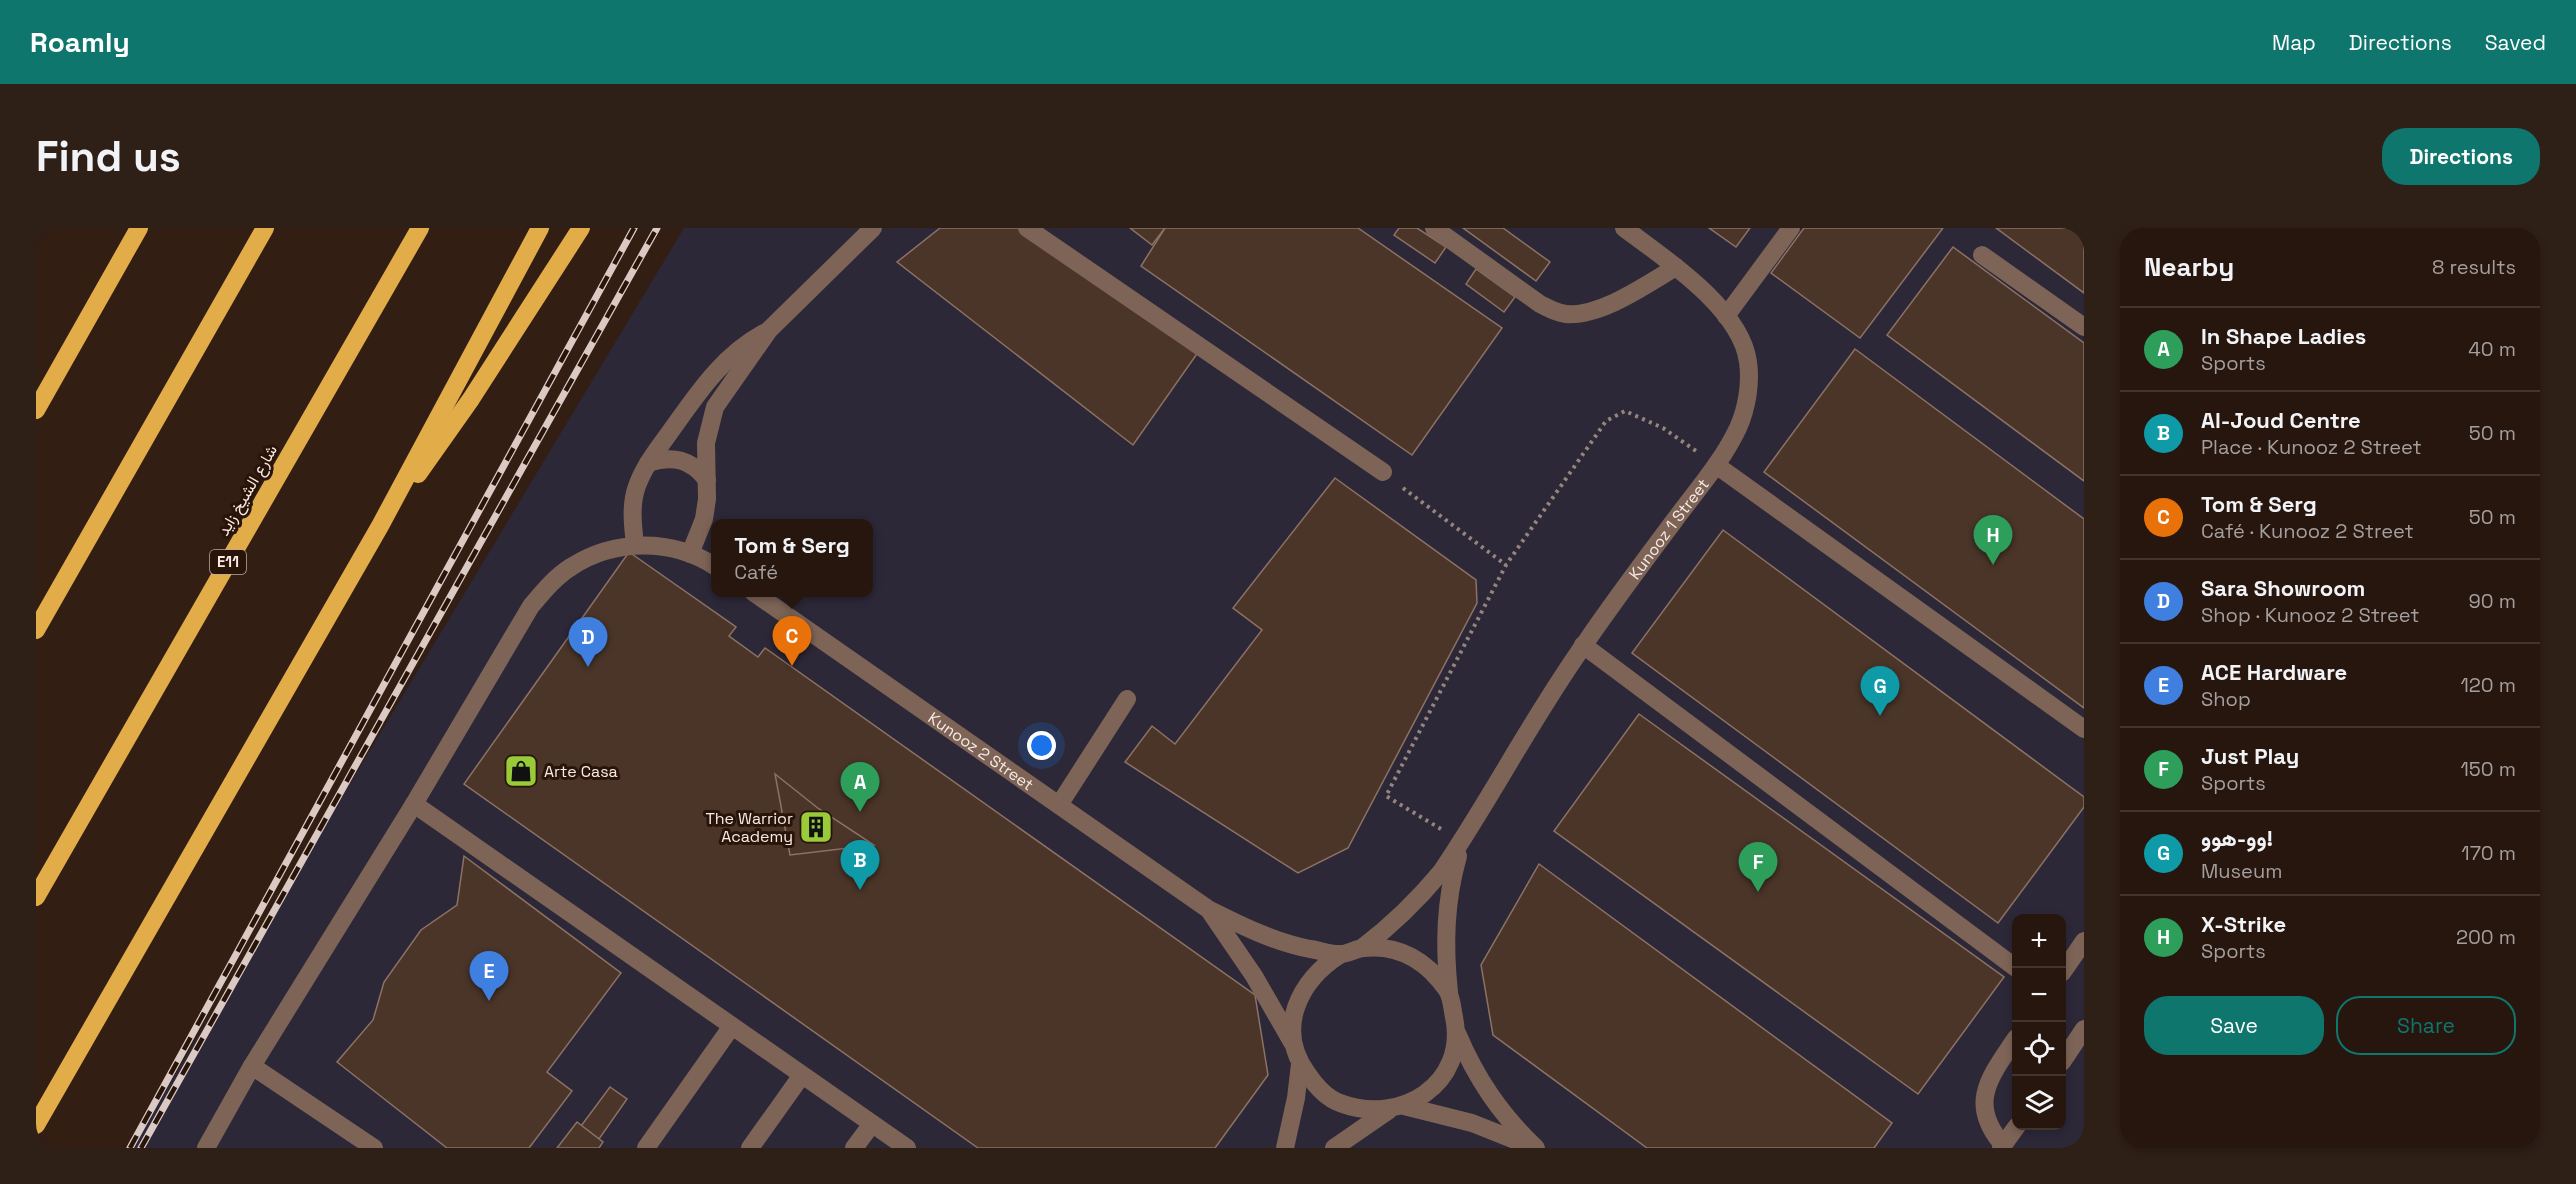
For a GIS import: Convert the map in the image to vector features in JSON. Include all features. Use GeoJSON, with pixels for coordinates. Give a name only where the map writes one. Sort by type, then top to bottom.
{"type":"FeatureCollection","features":[{"type":"Feature","properties":{"kind":"highway"},"geometry":{"type":"LineString","coordinates":[[36,410],[139,228]]}},
{"type":"Feature","properties":{"kind":"highway"},"geometry":{"type":"LineString","coordinates":[[36,630],[265,228]]}},
{"type":"Feature","properties":{"kind":"highway","name":"شارع الشيخ زايد"},"geometry":{"type":"LineString","coordinates":[[36,897],[420,228]]}},
{"type":"Feature","properties":{"kind":"highway"},"geometry":{"type":"LineString","coordinates":[[36,1125],[380,526],[540,228]]}},
{"type":"Feature","properties":{"kind":"highway"},"geometry":{"type":"LineString","coordinates":[[380,526],[471,399],[581,228]]}},
{"type":"Feature","properties":{"kind":"street"},"geometry":{"type":"LineString","coordinates":[[690,554],[704,519],[707,480],[705,443],[715,407],[769,330],[873,228]]}},
{"type":"Feature","properties":{"kind":"street"},"geometry":{"type":"LineString","coordinates":[[1027,228],[1383,472]]}},
{"type":"Feature","properties":{"kind":"street"},"geometry":{"type":"LineString","coordinates":[[1434,228],[1540,304],[1553,311],[1567,314],[1596,309],[1620,299],[1676,267]]}},
{"type":"Feature","properties":{"kind":"street","name":"Kunooz 1 Street"},"geometry":{"type":"LineString","coordinates":[[1362,948],[1391,926],[1417,900],[1462,841],[1584,645],[1716,465],[1739,426],[1746,404],[1749,382],[1748,360],[1739,337],[1726,316],[1694,282],[1624,228]]}},
{"type":"Feature","properties":{"kind":"street"},"geometry":{"type":"LineString","coordinates":[[1726,316],[1791,228]]}},
{"type":"Feature","properties":{"kind":"street"},"geometry":{"type":"LineString","coordinates":[[1982,255],[2084,327]]}},
{"type":"Feature","properties":{"kind":"street"},"geometry":{"type":"LineString","coordinates":[[635,545],[632,507],[636,487],[648,463],[710,376],[737,350],[769,330]]}},
{"type":"Feature","properties":{"kind":"street"},"geometry":{"type":"LineString","coordinates":[[648,463],[675,458],[688,462],[707,480]]}},
{"type":"Feature","properties":{"kind":"street"},"geometry":{"type":"LineString","coordinates":[[1716,465],[2084,729]]}},
{"type":"Feature","properties":{"kind":"street"},"geometry":{"type":"LineString","coordinates":[[206,1148],[252,1066],[414,804],[531,606],[548,585],[570,567],[592,556],[635,545],[652,545],[690,554],[711,564]]}},
{"type":"Feature","properties":{"kind":"street","name":"Kunooz 2 Street"},"geometry":{"type":"LineString","coordinates":[[760,597],[1208,909],[1272,938],[1341,954]]}},
{"type":"Feature","properties":{"kind":"street"},"geometry":{"type":"LineString","coordinates":[[1584,645],[2012,965]]}},
{"type":"Feature","properties":{"kind":"street"},"geometry":{"type":"LineString","coordinates":[[1059,805],[1127,699]]}},
{"type":"Feature","properties":{"kind":"street"},"geometry":{"type":"LineString","coordinates":[[414,804],[907,1148]]}},
{"type":"Feature","properties":{"kind":"street","name":"Kunooz 1 Street"},"geometry":{"type":"LineString","coordinates":[[1449,994],[1445,956],[1446,917],[1452,878],[1462,841]]}},
{"type":"Feature","properties":{"kind":"street","name":"Kunooz 2 Street"},"geometry":{"type":"LineString","coordinates":[[1208,909],[1254,976],[1294,1045]]}},
{"type":"Feature","properties":{"kind":"street"},"geometry":{"type":"LineString","coordinates":[[2065,968],[2084,941]]}},
{"type":"Feature","properties":{"kind":"street"},"geometry":{"type":"LineString","coordinates":[[1362,948],[1388,948],[1413,957],[1434,972],[1449,994],[1457,1033],[1481,1084],[1516,1129],[1535,1148],[1472,1123],[1397,1108],[1362,1110],[1337,1102],[1316,1086],[1300,1064],[1294,1045],[1292,1023],[1297,1002],[1307,982],[1322,966],[1341,954],[1362,948]]}},
{"type":"Feature","properties":{"kind":"street"},"geometry":{"type":"LineString","coordinates":[[646,1148],[732,1026]]}},
{"type":"Feature","properties":{"kind":"street"},"geometry":{"type":"LineString","coordinates":[[2066,1055],[2084,1029]]}},
{"type":"Feature","properties":{"kind":"street"},"geometry":{"type":"LineString","coordinates":[[1334,1148],[1397,1108],[1425,1094],[1442,1077],[1453,1056],[1457,1033]]}},
{"type":"Feature","properties":{"kind":"street"},"geometry":{"type":"LineString","coordinates":[[2012,1044],[1989,1077],[1984,1095],[1985,1114],[1991,1131],[2002,1147],[2014,1130]]}},
{"type":"Feature","properties":{"kind":"street"},"geometry":{"type":"LineString","coordinates":[[1285,1148],[1296,1098],[1300,1064]]}},
{"type":"Feature","properties":{"kind":"street"},"geometry":{"type":"LineString","coordinates":[[252,1066],[374,1148]]}},
{"type":"Feature","properties":{"kind":"street"},"geometry":{"type":"LineString","coordinates":[[750,1148],[802,1075]]}},
{"type":"Feature","properties":{"kind":"street"},"geometry":{"type":"LineString","coordinates":[[854,1148],[872,1124]]}},
{"type":"Feature","properties":{"kind":"path"},"geometry":{"type":"LineString","coordinates":[[1462,841],[1386,796],[1506,565],[1606,421],[1625,411],[1663,428],[1716,465]]}},
{"type":"Feature","properties":{"kind":"path"},"geometry":{"type":"LineString","coordinates":[[1383,472],[1506,565]]}},
{"type":"Feature","properties":{"kind":"shaded area"},"geometry":{"type":"Polygon","coordinates":[[[684,228],[2084,228],[2084,1148],[131,1148],[684,228]]]}},
{"type":"Feature","properties":{"kind":"building"},"geometry":{"type":"Polygon","coordinates":[[[940,228],[1019,228],[1199,351],[1133,445],[897,262],[940,228]]]}},
{"type":"Feature","properties":{"kind":"building"},"geometry":{"type":"Polygon","coordinates":[[[1130,228],[1165,228],[1152,245],[1130,228]]]}},
{"type":"Feature","properties":{"kind":"building"},"geometry":{"type":"Polygon","coordinates":[[[1165,228],[1358,228],[1502,328],[1412,455],[1141,266],[1165,228]]]}},
{"type":"Feature","properties":{"kind":"building"},"geometry":{"type":"Polygon","coordinates":[[[1399,228],[1417,228],[1446,247],[1435,263],[1394,235],[1399,228]]]}},
{"type":"Feature","properties":{"kind":"building"},"geometry":{"type":"Polygon","coordinates":[[[1463,228],[1503,228],[1550,262],[1536,281],[1463,228]]]}},
{"type":"Feature","properties":{"kind":"building"},"geometry":{"type":"Polygon","coordinates":[[[1709,228],[1750,228],[1736,247],[1709,228]]]}},
{"type":"Feature","properties":{"kind":"building"},"geometry":{"type":"Polygon","coordinates":[[[1804,228],[1943,228],[1860,338],[1771,273],[1804,228]]]}},
{"type":"Feature","properties":{"kind":"building"},"geometry":{"type":"Polygon","coordinates":[[[1996,228],[2084,228],[2084,293],[1996,228]]]}},
{"type":"Feature","properties":{"kind":"building"},"geometry":{"type":"Polygon","coordinates":[[[1953,247],[2084,343],[2084,481],[1887,335],[1953,247]]]}},
{"type":"Feature","properties":{"kind":"building"},"geometry":{"type":"Polygon","coordinates":[[[1476,269],[1515,297],[1504,312],[1466,284],[1476,269]]]}},
{"type":"Feature","properties":{"kind":"building"},"geometry":{"type":"Polygon","coordinates":[[[1855,349],[2084,519],[2084,708],[1764,472],[1855,349]]]}},
{"type":"Feature","properties":{"kind":"building"},"geometry":{"type":"Polygon","coordinates":[[[1335,478],[1476,580],[1477,603],[1348,848],[1298,873],[1125,762],[1152,726],[1175,744],[1262,630],[1233,608],[1335,478]]]}},
{"type":"Feature","properties":{"kind":"building"},"geometry":{"type":"Polygon","coordinates":[[[1723,530],[2084,797],[2084,807],[1998,923],[1632,653],[1723,530]]]}},
{"type":"Feature","properties":{"kind":"building"},"geometry":{"type":"Polygon","coordinates":[[[629,552],[736,627],[729,636],[758,657],[765,648],[1255,995],[1268,1075],[1215,1148],[978,1148],[464,784],[629,552]]]}},
{"type":"Feature","properties":{"kind":"building"},"geometry":{"type":"Polygon","coordinates":[[[1639,714],[2004,977],[1918,1094],[1554,831],[1639,714]]]}},
{"type":"Feature","properties":{"kind":"building","name":"The Warrior Academy"},"geometry":{"type":"Polygon","coordinates":[[[775,774],[819,809],[874,845],[790,855],[775,774]]]}},
{"type":"Feature","properties":{"kind":"building"},"geometry":{"type":"Polygon","coordinates":[[[464,856],[621,973],[547,1072],[572,1091],[529,1148],[447,1148],[337,1062],[373,1020],[384,982],[421,930],[457,905],[464,856]]]}},
{"type":"Feature","properties":{"kind":"building"},"geometry":{"type":"Polygon","coordinates":[[[1539,864],[1892,1123],[1874,1148],[1647,1148],[1493,1035],[1481,965],[1539,864]]]}},
{"type":"Feature","properties":{"kind":"building"},"geometry":{"type":"Polygon","coordinates":[[[610,1087],[627,1099],[599,1139],[581,1126],[610,1087]]]}},
{"type":"Feature","properties":{"kind":"building"},"geometry":{"type":"Polygon","coordinates":[[[577,1122],[603,1142],[599,1148],[557,1148],[577,1122]]]}},
{"type":"Feature","properties":{"kind":"railway"},"geometry":{"type":"LineString","coordinates":[[130,1148],[634,228]]}},
{"type":"Feature","properties":{"kind":"railway"},"geometry":{"type":"LineString","coordinates":[[141,1148],[657,228]]}},
{"type":"Feature","properties":{"kind":"place","name":"X-Strike"},"geometry":{"type":"Point","coordinates":[1993,565]}},
{"type":"Feature","properties":{"kind":"place","name":"Tom & Serg"},"geometry":{"type":"Point","coordinates":[792,666]}},
{"type":"Feature","properties":{"kind":"place","name":"Sara Showroom"},"geometry":{"type":"Point","coordinates":[588,667]}},
{"type":"Feature","properties":{"kind":"place","name":"وو-هوو!"},"geometry":{"type":"Point","coordinates":[1880,716]}},
{"type":"Feature","properties":{"kind":"place","name":"Arte Casa"},"geometry":{"type":"Point","coordinates":[521,771]}},
{"type":"Feature","properties":{"kind":"place","name":"In Shape Ladies"},"geometry":{"type":"Point","coordinates":[860,812]}},
{"type":"Feature","properties":{"kind":"place","name":"The Warrior Academy"},"geometry":{"type":"Point","coordinates":[816,827]}},
{"type":"Feature","properties":{"kind":"place","name":"Al-Joud Centre"},"geometry":{"type":"Point","coordinates":[860,890]}},
{"type":"Feature","properties":{"kind":"place","name":"Just Play"},"geometry":{"type":"Point","coordinates":[1758,892]}},
{"type":"Feature","properties":{"kind":"place","name":"ACE Hardware"},"geometry":{"type":"Point","coordinates":[489,1001]}}]}
